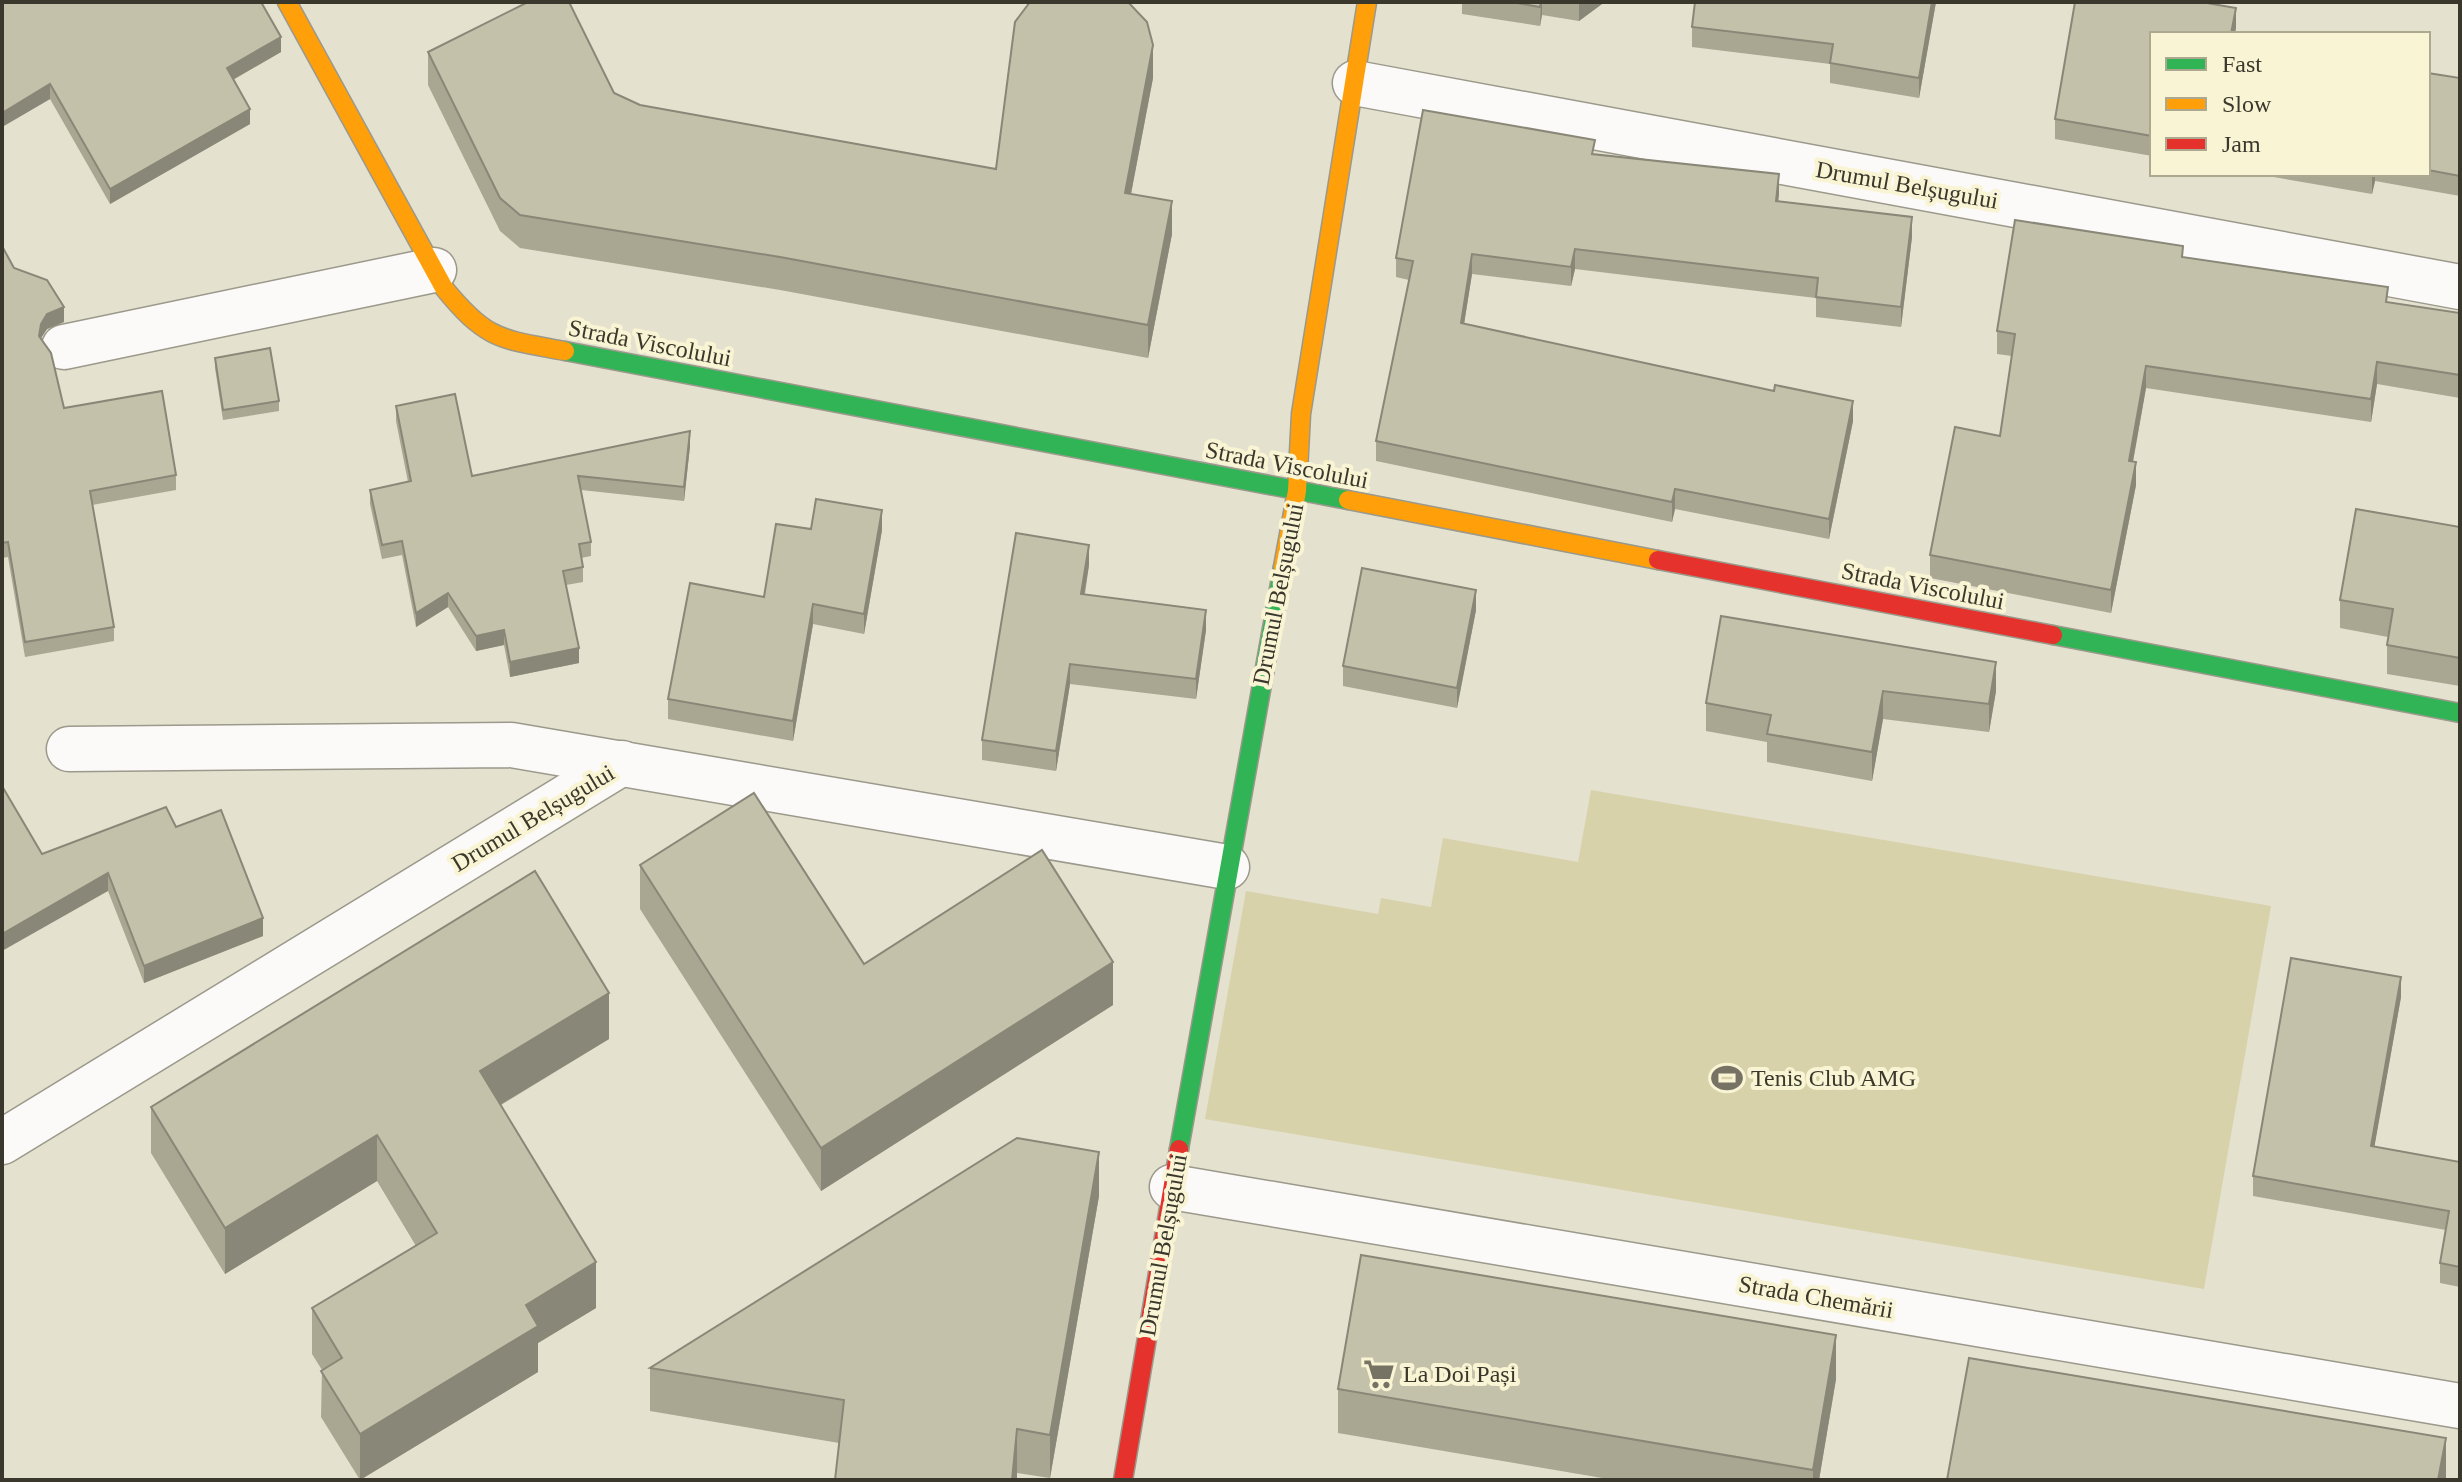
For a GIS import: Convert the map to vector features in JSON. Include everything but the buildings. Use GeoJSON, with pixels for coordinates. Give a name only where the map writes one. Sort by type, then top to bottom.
{"type":"FeatureCollection","features":[{"type":"Feature","properties":{"kind":"street","name":"Strada Viscolului"},"geometry":{"type":"LineString","coordinates":[[287,2],[434,270],[472,322],[503,339],[2460,713]]}},
{"type":"Feature","properties":{"kind":"street","name":"Drumul Belșugului"},"geometry":{"type":"LineString","coordinates":[[1123,1480],[1227,867],[1297,491],[1301,414],[1367,2]]}},
{"type":"Feature","properties":{"kind":"street","name":"Drumul Belșugului"},"geometry":{"type":"LineString","coordinates":[[1355,83],[2460,287]]}},
{"type":"Feature","properties":{"kind":"street"},"geometry":{"type":"LineString","coordinates":[[64,347],[434,270]]}},
{"type":"Feature","properties":{"kind":"street"},"geometry":{"type":"LineString","coordinates":[[69,749],[511,745],[622,763]]}},
{"type":"Feature","properties":{"kind":"street","name":"Drumul Belșugului"},"geometry":{"type":"LineString","coordinates":[[2,1142],[622,763],[1227,867]]}},
{"type":"Feature","properties":{"kind":"street","name":"Strada Chemării"},"geometry":{"type":"LineString","coordinates":[[1172,1187],[2460,1406]]}},
{"type":"Feature","properties":{"kind":"shaded area","name":"Tenis Club AMG"},"geometry":{"type":"Polygon","coordinates":[[[1591,790],[2271,906],[2204,1289],[1205,1119],[1246,891],[1378,914],[1381,898],[1431,907],[1443,838],[1578,862],[1591,790]]]}},
{"type":"Feature","properties":{"kind":"traffic: fast"},"geometry":{"type":"LineString","coordinates":[[565,351],[1348,500]]}},
{"type":"Feature","properties":{"kind":"traffic: fast"},"geometry":{"type":"LineString","coordinates":[[1179,1149],[1283,567]]}},
{"type":"Feature","properties":{"kind":"traffic: fast"},"geometry":{"type":"LineString","coordinates":[[2053,635],[2460,713]]}},
{"type":"Feature","properties":{"kind":"traffic: slow"},"geometry":{"type":"LineString","coordinates":[[287,2],[444,288],[472,319],[497,335],[565,351]]}},
{"type":"Feature","properties":{"kind":"traffic: slow"},"geometry":{"type":"LineString","coordinates":[[1283,567],[1297,491],[1301,414],[1367,2]]}},
{"type":"Feature","properties":{"kind":"traffic: slow"},"geometry":{"type":"LineString","coordinates":[[1348,500],[1658,560]]}},
{"type":"Feature","properties":{"kind":"traffic: jam"},"geometry":{"type":"LineString","coordinates":[[1658,560],[2053,635]]}},
{"type":"Feature","properties":{"kind":"traffic: jam"},"geometry":{"type":"LineString","coordinates":[[1123,1480],[1179,1149]]}},
{"type":"Feature","properties":{"kind":"place","name":"Tenis Club AMG"},"geometry":{"type":"Point","coordinates":[1727,1078]}},
{"type":"Feature","properties":{"kind":"place","name":"La Doi Pași"},"geometry":{"type":"Point","coordinates":[1379,1374]}}]}
